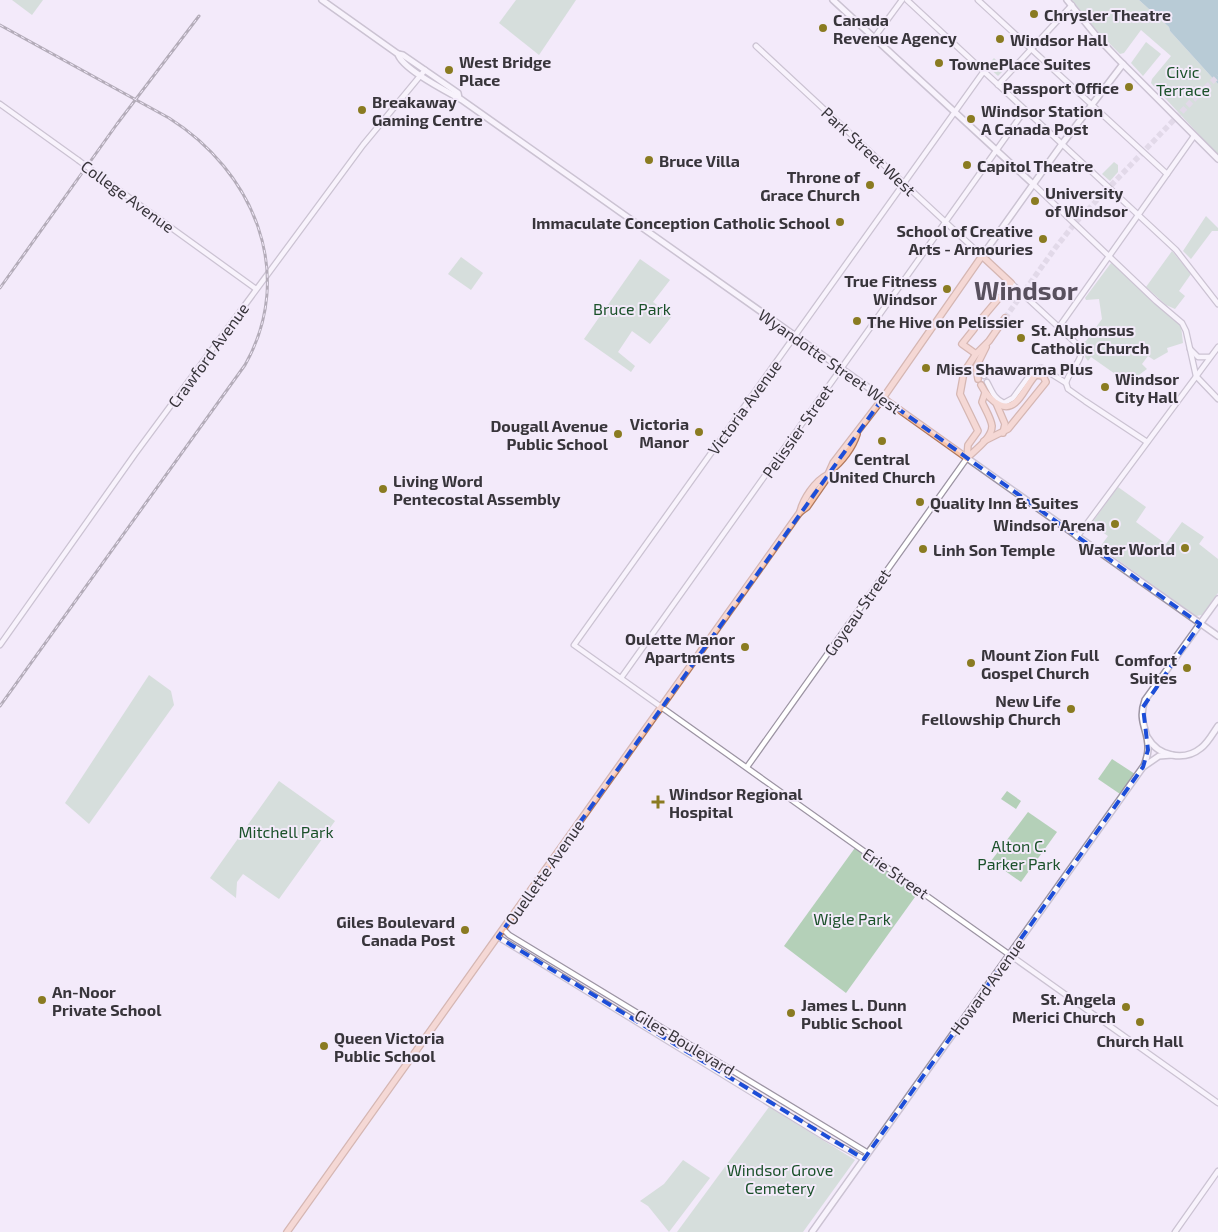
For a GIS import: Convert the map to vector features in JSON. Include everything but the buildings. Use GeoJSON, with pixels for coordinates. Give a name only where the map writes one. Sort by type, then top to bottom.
{"type":"FeatureCollection","features":[{"type":"Feature","properties":{"kind":"main road","name":"Wyandotte Street West"},"geometry":{"type":"LineString","coordinates":[[322,0],[398,54],[399,59],[458,93],[459,98],[1218,636]]}},
{"type":"Feature","properties":{"kind":"main road"},"geometry":{"type":"LineString","coordinates":[[833,0],[1033,184]]}},
{"type":"Feature","properties":{"kind":"main road"},"geometry":{"type":"LineString","coordinates":[[1067,0],[1098,38],[1218,159]]}},
{"type":"Feature","properties":{"kind":"main road","name":"Ouellette Avenue"},"geometry":{"type":"LineString","coordinates":[[287,1232],[800,512],[807,507],[829,472],[836,466],[855,441],[858,432],[1033,184],[1123,64]]}},
{"type":"Feature","properties":{"kind":"main road"},"geometry":{"type":"LineString","coordinates":[[982,256],[1011,283],[1004,292]]}},
{"type":"Feature","properties":{"kind":"main road"},"geometry":{"type":"LineString","coordinates":[[978,323],[998,298]]}},
{"type":"Feature","properties":{"kind":"main road"},"geometry":{"type":"LineString","coordinates":[[967,458],[984,441],[992,429],[982,402],[985,393],[983,380],[976,367],[989,341],[1005,318]]}},
{"type":"Feature","properties":{"kind":"main road"},"geometry":{"type":"LineString","coordinates":[[974,329],[962,344],[976,354]]}},
{"type":"Feature","properties":{"kind":"main road"},"geometry":{"type":"LineString","coordinates":[[967,458],[968,445],[978,431],[960,394],[964,372],[976,354],[989,341]]}},
{"type":"Feature","properties":{"kind":"main road"},"geometry":{"type":"LineString","coordinates":[[984,441],[1003,433],[1045,384],[1046,379],[1041,375],[1034,376],[1016,402],[1011,406],[1005,407],[996,403],[985,393]]}},
{"type":"Feature","properties":{"kind":"main road"},"geometry":{"type":"LineString","coordinates":[[996,403],[1005,424],[1003,433]]}},
{"type":"Feature","properties":{"kind":"main road"},"geometry":{"type":"LineString","coordinates":[[1143,767],[1148,750],[1142,712],[1146,700],[1218,599]]}},
{"type":"Feature","properties":{"kind":"main road","name":"Howard Avenue"},"geometry":{"type":"LineString","coordinates":[[812,1232],[1143,767],[1159,756],[1189,754],[1200,749],[1218,726]]}},
{"type":"Feature","properties":{"kind":"main road"},"geometry":{"type":"LineString","coordinates":[[1145,734],[1156,748],[1172,755]]}},
{"type":"Feature","properties":{"kind":"street"},"geometry":{"type":"LineString","coordinates":[[874,38],[902,0]]}},
{"type":"Feature","properties":{"kind":"street"},"geometry":{"type":"LineString","coordinates":[[907,0],[1176,250],[1218,304]]}},
{"type":"Feature","properties":{"kind":"street"},"geometry":{"type":"LineString","coordinates":[[978,0],[1167,174]]}},
{"type":"Feature","properties":{"kind":"street"},"geometry":{"type":"LineString","coordinates":[[998,85],[1072,5]]}},
{"type":"Feature","properties":{"kind":"street","name":"Park Street West"},"geometry":{"type":"LineString","coordinates":[[756,46],[982,256]]}},
{"type":"Feature","properties":{"kind":"street","name":"Victoria Avenue"},"geometry":{"type":"LineString","coordinates":[[574,645],[984,71]]}},
{"type":"Feature","properties":{"kind":"street","name":"Crawford Avenue"},"geometry":{"type":"LineString","coordinates":[[0,645],[135,454],[256,289],[363,145],[423,73]]}},
{"type":"Feature","properties":{"kind":"street","name":"College Avenue"},"geometry":{"type":"LineString","coordinates":[[0,104],[256,289]]}},
{"type":"Feature","properties":{"kind":"street","name":"Pelissier Street"},"geometry":{"type":"LineString","coordinates":[[621,678],[1025,110]]}},
{"type":"Feature","properties":{"kind":"street"},"geometry":{"type":"LineString","coordinates":[[1059,327],[1194,136]]}},
{"type":"Feature","properties":{"kind":"street"},"geometry":{"type":"LineString","coordinates":[[1033,184],[1182,323],[1186,331],[1196,376],[1218,399]]}},
{"type":"Feature","properties":{"kind":"street"},"geometry":{"type":"LineString","coordinates":[[1011,283],[1077,343],[1082,351],[1081,358],[1068,376],[1066,383],[1068,389],[1147,442]]}},
{"type":"Feature","properties":{"kind":"street"},"geometry":{"type":"LineString","coordinates":[[1077,537],[1218,346]]}},
{"type":"Feature","properties":{"kind":"street"},"geometry":{"type":"LineString","coordinates":[[1189,349],[1198,357],[1210,357]]}},
{"type":"Feature","properties":{"kind":"street"},"geometry":{"type":"LineString","coordinates":[[983,380],[994,396],[1004,403],[1013,398],[1034,369],[1042,368],[1066,383]]}},
{"type":"Feature","properties":{"kind":"street","name":"Goyeau Street"},"geometry":{"type":"LineString","coordinates":[[746,767],[967,458]]}},
{"type":"Feature","properties":{"kind":"street","name":"Erie Street"},"geometry":{"type":"LineString","coordinates":[[574,645],[1218,1103]]}},
{"type":"Feature","properties":{"kind":"street","name":"Giles Boulevard"},"geometry":{"type":"LineString","coordinates":[[503,929],[570,972],[868,1153]]}},
{"type":"Feature","properties":{"kind":"street","name":"Giles Boulevard"},"geometry":{"type":"LineString","coordinates":[[498,937],[864,1160]]}},
{"type":"Feature","properties":{"kind":"street"},"geometry":{"type":"LineString","coordinates":[[1175,1232],[1218,1171]]}},
{"type":"Feature","properties":{"kind":"highlighted area"},"geometry":{"type":"Polygon","coordinates":[[[883,398],[1200,624],[1143,707],[1148,750],[1143,767],[864,1159],[498,937],[883,398]]]}},
{"type":"Feature","properties":{"kind":"green space"},"geometry":{"type":"Polygon","coordinates":[[[12,0],[43,0],[32,15],[12,0]]]}},
{"type":"Feature","properties":{"kind":"green space"},"geometry":{"type":"Polygon","coordinates":[[[516,0],[576,0],[539,55],[499,23],[516,0]]]}},
{"type":"Feature","properties":{"kind":"green space","name":"Civic Terrace"},"geometry":{"type":"Polygon","coordinates":[[[1072,0],[1139,0],[1169,27],[1170,31],[1218,84],[1218,155],[1151,83],[1152,79],[1171,56],[1141,30],[1124,53],[1120,54],[1097,31],[1072,0]]]}},
{"type":"Feature","properties":{"kind":"green space"},"geometry":{"type":"Polygon","coordinates":[[[1146,42],[1161,54],[1143,76],[1131,63],[1146,42]]]}},
{"type":"Feature","properties":{"kind":"green space"},"geometry":{"type":"Polygon","coordinates":[[[994,58],[1005,69],[998,76],[987,66],[994,58]]]}},
{"type":"Feature","properties":{"kind":"green space"},"geometry":{"type":"Polygon","coordinates":[[[1114,162],[1118,165],[1118,172],[1110,181],[1102,174],[1114,162]]]}},
{"type":"Feature","properties":{"kind":"green space"},"geometry":{"type":"Polygon","coordinates":[[[1206,216],[1218,228],[1218,231],[1212,231],[1191,259],[1183,251],[1206,216]]]}},
{"type":"Feature","properties":{"kind":"green space"},"geometry":{"type":"Polygon","coordinates":[[[1172,251],[1191,274],[1179,291],[1185,296],[1175,309],[1166,305],[1146,287],[1172,251]]]}},
{"type":"Feature","properties":{"kind":"green space"},"geometry":{"type":"Polygon","coordinates":[[[461,257],[483,273],[471,290],[448,274],[461,257]]]}},
{"type":"Feature","properties":{"kind":"green space","name":"Bruce Park"},"geometry":{"type":"Polygon","coordinates":[[[640,259],[670,280],[653,302],[672,316],[650,344],[632,331],[618,352],[635,366],[631,372],[584,339],[640,259]]]}},
{"type":"Feature","properties":{"kind":"green space"},"geometry":{"type":"Polygon","coordinates":[[[1111,263],[1181,326],[1183,343],[1167,348],[1168,352],[1154,360],[1148,356],[1142,364],[1147,369],[1128,383],[1091,357],[1088,361],[1085,357],[1086,350],[1082,342],[1086,341],[1102,319],[1099,299],[1086,300],[1085,298],[1111,263]]]}},
{"type":"Feature","properties":{"kind":"green space"},"geometry":{"type":"Polygon","coordinates":[[[1118,487],[1146,507],[1136,522],[1166,544],[1182,522],[1204,537],[1199,544],[1218,559],[1218,593],[1202,615],[1196,616],[1100,547],[1108,536],[1091,524],[1118,487]]]}},
{"type":"Feature","properties":{"kind":"green space"},"geometry":{"type":"Polygon","coordinates":[[[149,675],[171,691],[174,705],[89,824],[65,803],[149,675]]]}},
{"type":"Feature","properties":{"kind":"green space"},"geometry":{"type":"Polygon","coordinates":[[[1112,759],[1135,774],[1120,794],[1098,779],[1112,759]]]}},
{"type":"Feature","properties":{"kind":"green space","name":"Mitchell Park"},"geometry":{"type":"Polygon","coordinates":[[[279,781],[335,821],[279,899],[243,874],[237,882],[236,898],[210,878],[279,781]]]}},
{"type":"Feature","properties":{"kind":"green space"},"geometry":{"type":"Polygon","coordinates":[[[1007,791],[1021,801],[1016,809],[1001,799],[1007,791]]]}},
{"type":"Feature","properties":{"kind":"green space","name":"Alton C. Parker Park"},"geometry":{"type":"Polygon","coordinates":[[[1028,812],[1057,832],[1021,882],[991,861],[1028,812]]]}},
{"type":"Feature","properties":{"kind":"green space","name":"Wigle Park"},"geometry":{"type":"Polygon","coordinates":[[[857,845],[920,890],[846,993],[784,946],[857,845]]]}},
{"type":"Feature","properties":{"kind":"green space","name":"Windsor Grove Cemetery"},"geometry":{"type":"Polygon","coordinates":[[[769,1107],[855,1160],[803,1232],[677,1232],[769,1107]]]}},
{"type":"Feature","properties":{"kind":"green space"},"geometry":{"type":"Polygon","coordinates":[[[683,1160],[710,1178],[669,1232],[648,1206],[640,1201],[664,1184],[683,1160]]]}},
{"type":"Feature","properties":{"kind":"shaded area"},"geometry":{"type":"Polygon","coordinates":[[[1139,0],[1218,0],[1218,84],[1170,31],[1169,27],[1139,0]]]}},
{"type":"Feature","properties":{"kind":"tunnel"},"geometry":{"type":"LineString","coordinates":[[1005,318],[1076,222],[1218,76]]}},
{"type":"Feature","properties":{"kind":"railway"},"geometry":{"type":"LineString","coordinates":[[0,288],[117,124],[199,16]]}},
{"type":"Feature","properties":{"kind":"railway"},"geometry":{"type":"LineString","coordinates":[[0,25],[169,118],[199,140],[224,166],[244,195],[258,227],[266,260],[267,295],[260,330],[245,365],[0,706]]}},
{"type":"Feature","properties":{"kind":"place","name":"Chrysler Theatre"},"geometry":{"type":"Point","coordinates":[1034,14]}},
{"type":"Feature","properties":{"kind":"place","name":"Canada Revenue Agency"},"geometry":{"type":"Point","coordinates":[823,28]}},
{"type":"Feature","properties":{"kind":"place","name":"Windsor Hall"},"geometry":{"type":"Point","coordinates":[1000,39]}},
{"type":"Feature","properties":{"kind":"place","name":"TownePlace Suites"},"geometry":{"type":"Point","coordinates":[939,63]}},
{"type":"Feature","properties":{"kind":"place","name":"West Bridge Place"},"geometry":{"type":"Point","coordinates":[449,70]}},
{"type":"Feature","properties":{"kind":"place","name":"Passport Office"},"geometry":{"type":"Point","coordinates":[1129,87]}},
{"type":"Feature","properties":{"kind":"place","name":"Breakaway Gaming Centre"},"geometry":{"type":"Point","coordinates":[362,110]}},
{"type":"Feature","properties":{"kind":"place","name":"Windsor Station A Canada Post"},"geometry":{"type":"Point","coordinates":[971,119]}},
{"type":"Feature","properties":{"kind":"place","name":"Bruce Villa"},"geometry":{"type":"Point","coordinates":[649,160]}},
{"type":"Feature","properties":{"kind":"place","name":"Capitol Theatre"},"geometry":{"type":"Point","coordinates":[967,165]}},
{"type":"Feature","properties":{"kind":"place","name":"Throne of Grace Church"},"geometry":{"type":"Point","coordinates":[870,185]}},
{"type":"Feature","properties":{"kind":"place","name":"University of Windsor"},"geometry":{"type":"Point","coordinates":[1035,201]}},
{"type":"Feature","properties":{"kind":"place","name":"Immaculate Conception Catholic School"},"geometry":{"type":"Point","coordinates":[840,222]}},
{"type":"Feature","properties":{"kind":"place","name":"School of Creative Arts - Armouries"},"geometry":{"type":"Point","coordinates":[1043,239]}},
{"type":"Feature","properties":{"kind":"place","name":"True Fitness Windsor"},"geometry":{"type":"Point","coordinates":[947,289]}},
{"type":"Feature","properties":{"kind":"place","name":"The Hive on Pelissier"},"geometry":{"type":"Point","coordinates":[857,321]}},
{"type":"Feature","properties":{"kind":"place","name":"St. Alphonsus Catholic Church"},"geometry":{"type":"Point","coordinates":[1021,338]}},
{"type":"Feature","properties":{"kind":"place","name":"Miss Shawarma Plus"},"geometry":{"type":"Point","coordinates":[926,368]}},
{"type":"Feature","properties":{"kind":"place","name":"Windsor City Hall"},"geometry":{"type":"Point","coordinates":[1105,387]}},
{"type":"Feature","properties":{"kind":"place","name":"Victoria Manor"},"geometry":{"type":"Point","coordinates":[699,432]}},
{"type":"Feature","properties":{"kind":"place","name":"Dougall Avenue Public School"},"geometry":{"type":"Point","coordinates":[618,434]}},
{"type":"Feature","properties":{"kind":"place","name":"Central United Church"},"geometry":{"type":"Point","coordinates":[882,441]}},
{"type":"Feature","properties":{"kind":"place","name":"Living Word Pentecostal Assembly"},"geometry":{"type":"Point","coordinates":[383,489]}},
{"type":"Feature","properties":{"kind":"place","name":"Quality Inn & Suites"},"geometry":{"type":"Point","coordinates":[920,502]}},
{"type":"Feature","properties":{"kind":"place","name":"Windsor Arena"},"geometry":{"type":"Point","coordinates":[1115,524]}},
{"type":"Feature","properties":{"kind":"place","name":"Water World"},"geometry":{"type":"Point","coordinates":[1185,548]}},
{"type":"Feature","properties":{"kind":"place","name":"Linh Son Temple"},"geometry":{"type":"Point","coordinates":[923,549]}},
{"type":"Feature","properties":{"kind":"place","name":"Oulette Manor Apartments"},"geometry":{"type":"Point","coordinates":[745,647]}},
{"type":"Feature","properties":{"kind":"place","name":"Mount Zion Full Gospel Church"},"geometry":{"type":"Point","coordinates":[971,663]}},
{"type":"Feature","properties":{"kind":"place","name":"Comfort Suites"},"geometry":{"type":"Point","coordinates":[1187,668]}},
{"type":"Feature","properties":{"kind":"place","name":"New Life Fellowship Church"},"geometry":{"type":"Point","coordinates":[1071,709]}},
{"type":"Feature","properties":{"kind":"place","name":"Windsor Regional Hospital"},"geometry":{"type":"Point","coordinates":[658,802]}},
{"type":"Feature","properties":{"kind":"place","name":"Giles Boulevard Canada Post"},"geometry":{"type":"Point","coordinates":[465,930]}},
{"type":"Feature","properties":{"kind":"place","name":"An-Noor Private School"},"geometry":{"type":"Point","coordinates":[42,1000]}},
{"type":"Feature","properties":{"kind":"place","name":"St. Angela Merici Church"},"geometry":{"type":"Point","coordinates":[1126,1007]}},
{"type":"Feature","properties":{"kind":"place","name":"James L. Dunn Public School"},"geometry":{"type":"Point","coordinates":[791,1013]}},
{"type":"Feature","properties":{"kind":"place","name":"Church Hall"},"geometry":{"type":"Point","coordinates":[1140,1022]}},
{"type":"Feature","properties":{"kind":"place","name":"Queen Victoria Public School"},"geometry":{"type":"Point","coordinates":[324,1046]}},
{"type":"Feature","properties":{"kind":"district","name":"Windsor"},"geometry":{"type":"Point","coordinates":[1026,289]}}]}
